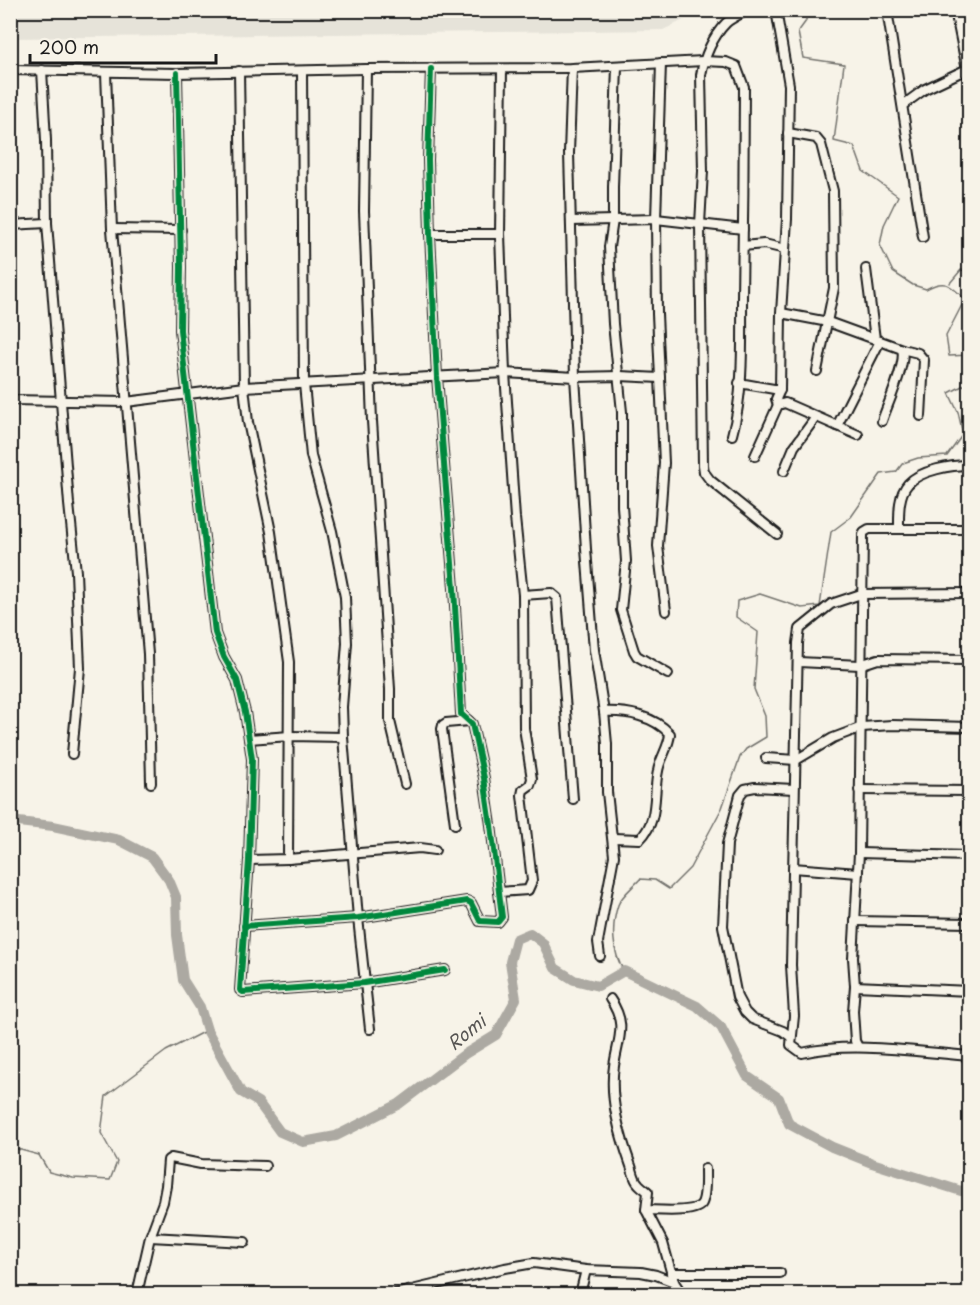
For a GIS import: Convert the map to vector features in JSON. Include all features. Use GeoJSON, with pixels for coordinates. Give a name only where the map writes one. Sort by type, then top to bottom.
{"type":"FeatureCollection","features":[{"type":"Feature","properties":{"kind":"street"},"geometry":{"type":"LineString","coordinates":[[747,10],[727,22],[716,36],[703,61],[701,75],[703,171],[700,224],[704,472],[726,495],[777,534]]}},
{"type":"Feature","properties":{"kind":"street"},"geometry":{"type":"LineString","coordinates":[[756,456],[778,405],[776,399],[780,390],[789,85],[776,10]]}},
{"type":"Feature","properties":{"kind":"street"},"geometry":{"type":"LineString","coordinates":[[887,10],[923,237]]}},
{"type":"Feature","properties":{"kind":"street"},"geometry":{"type":"LineString","coordinates":[[955,10],[969,84]]}},
{"type":"Feature","properties":{"kind":"street"},"geometry":{"type":"LineString","coordinates":[[10,70],[177,73],[502,69],[703,61],[726,62],[736,66],[744,87],[743,246],[739,383],[736,419],[732,435]]}},
{"type":"Feature","properties":{"kind":"street"},"geometry":{"type":"LineString","coordinates":[[661,63],[656,219],[664,464],[658,546],[666,611]]}},
{"type":"Feature","properties":{"kind":"street"},"geometry":{"type":"LineString","coordinates":[[617,66],[613,220],[609,247],[613,324],[622,412],[622,506],[626,561],[621,610],[634,651],[638,656],[668,674]]}},
{"type":"Feature","properties":{"kind":"street"},"geometry":{"type":"LineString","coordinates":[[572,68],[569,153],[575,377],[594,650],[604,712],[607,792],[613,837],[613,869],[598,942],[600,956]]}},
{"type":"Feature","properties":{"kind":"street"},"geometry":{"type":"LineString","coordinates":[[366,69],[364,212],[370,381],[390,689],[390,721],[405,784]]}},
{"type":"Feature","properties":{"kind":"street"},"geometry":{"type":"LineString","coordinates":[[244,926],[358,918],[467,901],[471,903],[480,921],[498,922],[502,917],[484,778],[472,724],[461,714],[454,588],[437,377],[435,298],[430,234],[428,160],[431,69]]}},
{"type":"Feature","properties":{"kind":"street"},"geometry":{"type":"LineString","coordinates":[[499,892],[528,890],[532,881],[522,795],[523,790],[530,785],[532,779],[524,728],[524,595],[515,518],[505,374],[500,234],[502,69]]}},
{"type":"Feature","properties":{"kind":"street"},"geometry":{"type":"LineString","coordinates":[[903,105],[925,89],[967,69]]}},
{"type":"Feature","properties":{"kind":"street"},"geometry":{"type":"LineString","coordinates":[[42,70],[47,223],[76,572],[80,668],[72,754]]}},
{"type":"Feature","properties":{"kind":"street"},"geometry":{"type":"LineString","coordinates":[[239,71],[244,387],[248,422],[271,532],[290,662],[288,859]]}},
{"type":"Feature","properties":{"kind":"street"},"geometry":{"type":"LineString","coordinates":[[303,71],[304,384],[311,456],[332,531],[345,597],[347,643],[342,707],[343,737],[370,1029]]}},
{"type":"Feature","properties":{"kind":"street"},"geometry":{"type":"LineString","coordinates":[[106,73],[112,229],[148,654],[151,783]]}},
{"type":"Feature","properties":{"kind":"street"},"geometry":{"type":"LineString","coordinates":[[177,73],[181,230],[180,330],[215,633],[224,657],[237,680],[252,759],[249,860],[240,990],[243,992],[364,983],[445,970]]}},
{"type":"Feature","properties":{"kind":"street"},"geometry":{"type":"LineString","coordinates":[[788,132],[816,138],[821,144],[833,191],[834,288],[817,371]]}},
{"type":"Feature","properties":{"kind":"street"},"geometry":{"type":"LineString","coordinates":[[571,221],[656,219],[743,229]]}},
{"type":"Feature","properties":{"kind":"street"},"geometry":{"type":"LineString","coordinates":[[10,225],[47,223]]}},
{"type":"Feature","properties":{"kind":"street"},"geometry":{"type":"LineString","coordinates":[[112,229],[181,230]]}},
{"type":"Feature","properties":{"kind":"street"},"geometry":{"type":"LineString","coordinates":[[430,234],[500,234]]}},
{"type":"Feature","properties":{"kind":"street"},"geometry":{"type":"LineString","coordinates":[[743,246],[764,244],[785,249]]}},
{"type":"Feature","properties":{"kind":"street"},"geometry":{"type":"LineString","coordinates":[[837,426],[877,340],[866,269]]}},
{"type":"Feature","properties":{"kind":"street"},"geometry":{"type":"LineString","coordinates":[[781,313],[828,322],[918,353],[924,360],[921,417]]}},
{"type":"Feature","properties":{"kind":"street"},"geometry":{"type":"LineString","coordinates":[[882,421],[902,367],[904,355],[902,349]]}},
{"type":"Feature","properties":{"kind":"street"},"geometry":{"type":"LineString","coordinates":[[10,400],[126,402],[244,387],[505,374],[660,378]]}},
{"type":"Feature","properties":{"kind":"street"},"geometry":{"type":"LineString","coordinates":[[739,383],[780,390]]}},
{"type":"Feature","properties":{"kind":"street"},"geometry":{"type":"LineString","coordinates":[[778,405],[785,403],[858,435]]}},
{"type":"Feature","properties":{"kind":"street"},"geometry":{"type":"LineString","coordinates":[[784,471],[794,447],[816,417]]}},
{"type":"Feature","properties":{"kind":"street"},"geometry":{"type":"LineString","coordinates":[[899,529],[902,496],[909,482],[941,467],[969,465]]}},
{"type":"Feature","properties":{"kind":"street"},"geometry":{"type":"LineString","coordinates":[[858,1047],[855,1041],[853,1011],[855,986],[853,958],[859,853],[862,727],[861,594],[864,531],[869,528],[969,529]]}},
{"type":"Feature","properties":{"kind":"street"},"geometry":{"type":"LineString","coordinates":[[524,595],[551,593],[557,598],[573,799]]}},
{"type":"Feature","properties":{"kind":"street"},"geometry":{"type":"LineString","coordinates":[[969,593],[861,594],[831,604],[800,629],[791,965],[794,1016],[791,1045],[802,1053],[858,1047],[969,1056]]}},
{"type":"Feature","properties":{"kind":"street"},"geometry":{"type":"LineString","coordinates":[[799,662],[860,665],[878,659],[969,660]]}},
{"type":"Feature","properties":{"kind":"street"},"geometry":{"type":"LineString","coordinates":[[604,712],[629,712],[647,719],[670,734],[658,770],[650,828],[640,839],[613,837]]}},
{"type":"Feature","properties":{"kind":"street"},"geometry":{"type":"LineString","coordinates":[[455,824],[442,729],[446,723],[469,721]]}},
{"type":"Feature","properties":{"kind":"street"},"geometry":{"type":"LineString","coordinates":[[766,758],[796,760],[833,738],[862,727],[892,724],[969,727]]}},
{"type":"Feature","properties":{"kind":"street"},"geometry":{"type":"LineString","coordinates":[[249,739],[290,736],[343,737]]}},
{"type":"Feature","properties":{"kind":"street"},"geometry":{"type":"LineString","coordinates":[[791,1037],[783,1031],[752,1019],[745,1012],[737,997],[723,926],[727,844],[740,795],[745,789],[755,787],[794,789]]}},
{"type":"Feature","properties":{"kind":"street"},"geometry":{"type":"LineString","coordinates":[[860,790],[969,791]]}},
{"type":"Feature","properties":{"kind":"street"},"geometry":{"type":"LineString","coordinates":[[249,860],[420,848],[435,850]]}},
{"type":"Feature","properties":{"kind":"street"},"geometry":{"type":"LineString","coordinates":[[859,853],[969,856]]}},
{"type":"Feature","properties":{"kind":"street"},"geometry":{"type":"LineString","coordinates":[[793,868],[858,873]]}},
{"type":"Feature","properties":{"kind":"street"},"geometry":{"type":"LineString","coordinates":[[855,921],[969,923]]}},
{"type":"Feature","properties":{"kind":"street"},"geometry":{"type":"LineString","coordinates":[[855,986],[969,991]]}},
{"type":"Feature","properties":{"kind":"street"},"geometry":{"type":"LineString","coordinates":[[610,999],[618,1011],[621,1024],[614,1067],[614,1099],[622,1142],[637,1183],[648,1192],[646,1210],[663,1243],[674,1282],[682,1294]]}},
{"type":"Feature","properties":{"kind":"street"},"geometry":{"type":"LineString","coordinates":[[137,1294],[150,1237],[163,1202],[168,1160],[171,1158],[201,1164],[265,1166]]}},
{"type":"Feature","properties":{"kind":"street"},"geometry":{"type":"LineString","coordinates":[[646,1210],[699,1208],[703,1203],[705,1169]]}},
{"type":"Feature","properties":{"kind":"street"},"geometry":{"type":"LineString","coordinates":[[150,1237],[244,1242]]}},
{"type":"Feature","properties":{"kind":"street"},"geometry":{"type":"LineString","coordinates":[[395,1294],[534,1263],[586,1270],[641,1272],[674,1282]]}},
{"type":"Feature","properties":{"kind":"street"},"geometry":{"type":"LineString","coordinates":[[580,1294],[586,1270]]}},
{"type":"Feature","properties":{"kind":"street"},"geometry":{"type":"LineString","coordinates":[[671,1273],[780,1273]]}},
{"type":"Feature","properties":{"kind":"shaded area"},"geometry":{"type":"Polygon","coordinates":[[[10,11],[702,11],[663,30],[11,38],[10,11]]]}},
{"type":"Feature","properties":{"kind":"waterway"},"geometry":{"type":"LineString","coordinates":[[806,10],[806,21],[798,32],[803,58],[844,64],[834,141],[854,146],[863,171],[898,196],[884,225],[880,245],[893,272],[913,285],[926,289],[938,284],[947,285],[965,299],[946,336],[949,356],[970,355]]}},
{"type":"Feature","properties":{"kind":"waterway"},"geometry":{"type":"LineString","coordinates":[[950,283],[961,270],[970,271]]}},
{"type":"Feature","properties":{"kind":"waterway"},"geometry":{"type":"LineString","coordinates":[[624,971],[617,956],[614,939],[616,913],[624,895],[640,879],[655,880],[669,889],[690,868],[722,808],[740,757],[746,749],[766,737],[765,716],[754,689],[758,632],[736,617],[737,601],[760,594],[802,608],[820,606],[831,532],[851,517],[881,474],[896,472],[903,463],[918,458],[947,456],[963,434],[958,412],[949,393],[966,384],[970,377]]}},
{"type":"Feature","properties":{"kind":"waterway","name":"Romi"},"geometry":{"type":"LineString","coordinates":[[10,821],[53,826],[119,840],[152,857],[169,880],[176,897],[177,935],[183,980],[200,1007],[207,1030],[241,1092],[258,1102],[280,1132],[303,1142],[336,1136],[399,1104],[465,1054],[496,1035],[516,999],[510,962],[516,939],[530,933],[543,943],[555,968],[574,980],[598,986],[624,971],[697,1006],[721,1027],[747,1076],[779,1098],[789,1124],[832,1147],[872,1163],[961,1191],[970,1189]]}},
{"type":"Feature","properties":{"kind":"waterway"},"geometry":{"type":"LineString","coordinates":[[10,1147],[39,1155],[49,1172],[73,1178],[110,1180],[117,1162],[101,1133],[106,1096],[166,1051],[207,1030]]}},
{"type":"Feature","properties":{"kind":"cycle path"},"geometry":{"type":"LineString","coordinates":[[244,926],[358,918],[467,901],[471,903],[480,921],[498,922],[502,917],[484,778],[472,724],[461,714],[454,588],[437,377],[430,234],[428,160],[431,69]]}},
{"type":"Feature","properties":{"kind":"cycle path"},"geometry":{"type":"LineString","coordinates":[[177,73],[180,330],[215,633],[224,657],[237,680],[245,712],[252,759],[249,860],[240,990],[243,992],[364,983],[445,970]]}}]}
